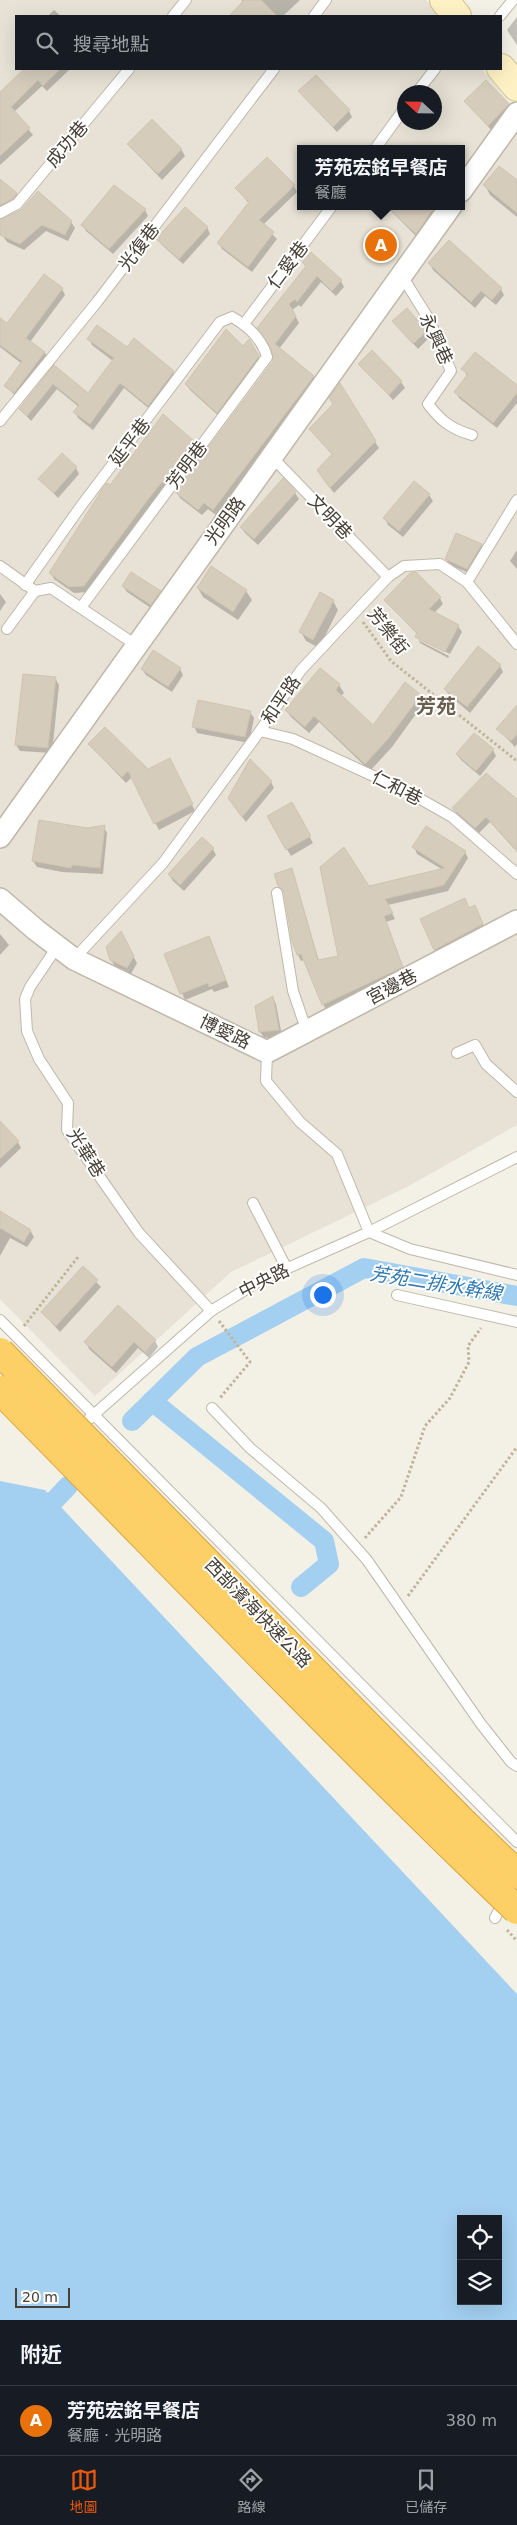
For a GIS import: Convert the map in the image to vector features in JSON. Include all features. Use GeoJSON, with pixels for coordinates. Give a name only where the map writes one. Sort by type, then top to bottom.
{"type":"FeatureCollection","features":[{"type":"Feature","properties":{"kind":"highway","name":"西部濱海快速公路"},"geometry":{"type":"LineString","coordinates":[[8,1344],[434,1792],[511,1892]]}},
{"type":"Feature","properties":{"kind":"highway","name":"西部濱海快速公路"},"geometry":{"type":"LineString","coordinates":[[0,1390],[445,1841],[511,1892]]}},
{"type":"Feature","properties":{"kind":"street"},"geometry":{"type":"LineString","coordinates":[[444,0],[456,15]]}},
{"type":"Feature","properties":{"kind":"street"},"geometry":{"type":"LineString","coordinates":[[502,69],[517,87]]}},
{"type":"Feature","properties":{"kind":"street"},"geometry":{"type":"LineString","coordinates":[[465,185],[517,113]]}},
{"type":"Feature","properties":{"kind":"street","name":"光明路"},"geometry":{"type":"LineString","coordinates":[[0,837],[448,210]]}},
{"type":"Feature","properties":{"kind":"street","name":"博愛路"},"geometry":{"type":"LineString","coordinates":[[0,899],[74,959],[267,1052]]}},
{"type":"Feature","properties":{"kind":"street","name":"宮邊巷"},"geometry":{"type":"LineString","coordinates":[[267,1052],[517,921]]}},
{"type":"Feature","properties":{"kind":"lane"},"geometry":{"type":"LineString","coordinates":[[174,15],[186,0]]}},
{"type":"Feature","properties":{"kind":"lane"},"geometry":{"type":"LineString","coordinates":[[315,15],[326,0]]}},
{"type":"Feature","properties":{"kind":"lane"},"geometry":{"type":"LineString","coordinates":[[501,15],[513,0]]}},
{"type":"Feature","properties":{"kind":"lane","name":"成功巷"},"geometry":{"type":"LineString","coordinates":[[0,213],[17,204],[128,70]]}},
{"type":"Feature","properties":{"kind":"lane","name":"光復巷"},"geometry":{"type":"LineString","coordinates":[[0,421],[97,302],[273,70]]}},
{"type":"Feature","properties":{"kind":"lane"},"geometry":{"type":"LineString","coordinates":[[422,85],[434,70]]}},
{"type":"Feature","properties":{"kind":"lane"},"geometry":{"type":"LineString","coordinates":[[378,145],[397,119]]}},
{"type":"Feature","properties":{"kind":"lane","name":"仁愛巷"},"geometry":{"type":"LineString","coordinates":[[244,324],[329,210]]}},
{"type":"Feature","properties":{"kind":"lane","name":"永興巷"},"geometry":{"type":"LineString","coordinates":[[402,276],[430,322],[452,371],[428,404],[442,422],[458,431],[472,435]]}},
{"type":"Feature","properties":{"kind":"lane","name":"延平巷"},"geometry":{"type":"LineString","coordinates":[[25,585],[81,506],[220,322],[232,317],[244,324]]}},
{"type":"Feature","properties":{"kind":"lane","name":"芳明巷"},"geometry":{"type":"LineString","coordinates":[[82,606],[267,357],[264,345],[244,324]]}},
{"type":"Feature","properties":{"kind":"lane","name":"文明巷"},"geometry":{"type":"LineString","coordinates":[[272,457],[388,577]]}},
{"type":"Feature","properties":{"kind":"lane"},"geometry":{"type":"LineString","coordinates":[[467,582],[517,500]]}},
{"type":"Feature","properties":{"kind":"lane","name":"和平路"},"geometry":{"type":"LineString","coordinates":[[74,959],[163,863],[260,730],[301,670],[388,577],[404,566],[440,564],[467,582],[517,644]]}},
{"type":"Feature","properties":{"kind":"lane"},"geometry":{"type":"LineString","coordinates":[[0,566],[34,591],[51,588],[82,606],[136,645]]}},
{"type":"Feature","properties":{"kind":"lane"},"geometry":{"type":"LineString","coordinates":[[7,629],[34,591]]}},
{"type":"Feature","properties":{"kind":"lane","name":"仁和巷"},"geometry":{"type":"LineString","coordinates":[[260,730],[293,739],[408,792],[452,817],[517,874]]}},
{"type":"Feature","properties":{"kind":"lane"},"geometry":{"type":"LineString","coordinates":[[277,893],[293,991],[307,1032]]}},
{"type":"Feature","properties":{"kind":"lane","name":"光華巷"},"geometry":{"type":"LineString","coordinates":[[57,946],[30,987],[25,999],[27,1031],[39,1059],[68,1103],[67,1130],[140,1233],[214,1315]]}},
{"type":"Feature","properties":{"kind":"lane"},"geometry":{"type":"LineString","coordinates":[[457,1053],[475,1045],[486,1064],[517,1092]]}},
{"type":"Feature","properties":{"kind":"lane","name":"博愛路"},"geometry":{"type":"LineString","coordinates":[[267,1052],[266,1081],[300,1122],[337,1154],[369,1232]]}},
{"type":"Feature","properties":{"kind":"lane","name":"中央路"},"geometry":{"type":"LineString","coordinates":[[46,1457],[93,1415],[214,1315],[261,1280],[369,1232],[517,1157]]}},
{"type":"Feature","properties":{"kind":"lane"},"geometry":{"type":"LineString","coordinates":[[253,1204],[287,1269]]}},
{"type":"Feature","properties":{"kind":"lane"},"geometry":{"type":"LineString","coordinates":[[369,1232],[410,1249],[517,1275]]}},
{"type":"Feature","properties":{"kind":"lane"},"geometry":{"type":"LineString","coordinates":[[397,1295],[517,1322]]}},
{"type":"Feature","properties":{"kind":"lane"},"geometry":{"type":"LineString","coordinates":[[0,1320],[8,1344],[93,1415],[517,1842]]}},
{"type":"Feature","properties":{"kind":"lane"},"geometry":{"type":"LineString","coordinates":[[212,1408],[250,1448],[321,1508],[357,1548],[481,1724],[510,1762],[517,1766]]}},
{"type":"Feature","properties":{"kind":"path","name":"芳樂街"},"geometry":{"type":"LineString","coordinates":[[355,611],[391,661],[517,761]]}},
{"type":"Feature","properties":{"kind":"path"},"geometry":{"type":"LineString","coordinates":[[8,1344],[78,1258]]}},
{"type":"Feature","properties":{"kind":"path"},"geometry":{"type":"LineString","coordinates":[[212,1408],[250,1362],[214,1315]]}},
{"type":"Feature","properties":{"kind":"path"},"geometry":{"type":"LineString","coordinates":[[357,1548],[401,1497],[425,1426],[450,1398],[469,1362],[468,1346],[491,1316]]}},
{"type":"Feature","properties":{"kind":"path"},"geometry":{"type":"LineString","coordinates":[[400,1607],[517,1447]]}},
{"type":"Feature","properties":{"kind":"shaded area"},"geometry":{"type":"Polygon","coordinates":[[[0,0],[426,0],[438,15],[15,15],[15,70],[483,70],[517,112],[517,1125],[407,1187],[231,1272],[95,1396],[0,1299],[0,0]]]}},
{"type":"Feature","properties":{"kind":"water"},"geometry":{"type":"Polygon","coordinates":[[[0,1481],[45,1490],[517,1994],[517,2320],[0,2320],[0,1481]]]}},
{"type":"Feature","properties":{"kind":"building"},"geometry":{"type":"Polygon","coordinates":[[[244,0],[261,0],[276,15],[230,15],[244,0]]]}},
{"type":"Feature","properties":{"kind":"building"},"geometry":{"type":"Polygon","coordinates":[[[23,70],[59,70],[43,86],[38,80],[11,107],[30,128],[0,156],[0,92],[23,70]]]}},
{"type":"Feature","properties":{"kind":"building"},"geometry":{"type":"Polygon","coordinates":[[[316,75],[350,110],[333,127],[298,91],[316,75]]]}},
{"type":"Feature","properties":{"kind":"building"},"geometry":{"type":"Polygon","coordinates":[[[486,80],[509,104],[488,126],[464,101],[486,80]]]}},
{"type":"Feature","properties":{"kind":"building"},"geometry":{"type":"Polygon","coordinates":[[[152,119],[182,149],[158,174],[127,144],[152,119]]]}},
{"type":"Feature","properties":{"kind":"building"},"geometry":{"type":"Polygon","coordinates":[[[267,157],[295,185],[259,220],[274,232],[248,267],[217,243],[249,202],[235,188],[267,157]]]}},
{"type":"Feature","properties":{"kind":"building"},"geometry":{"type":"Polygon","coordinates":[[[499,166],[517,180],[517,213],[483,185],[499,166]]]}},
{"type":"Feature","properties":{"kind":"building"},"geometry":{"type":"Polygon","coordinates":[[[0,179],[17,193],[13,199],[0,205],[0,179]]]}},
{"type":"Feature","properties":{"kind":"building"},"geometry":{"type":"Polygon","coordinates":[[[114,185],[146,209],[109,249],[81,225],[114,185]]]}},
{"type":"Feature","properties":{"kind":"building"},"geometry":{"type":"Polygon","coordinates":[[[38,191],[72,221],[65,235],[42,225],[20,244],[0,235],[0,220],[21,210],[38,191]]]}},
{"type":"Feature","properties":{"kind":"building"},"geometry":{"type":"Polygon","coordinates":[[[185,207],[208,227],[179,259],[156,239],[185,207]]]}},
{"type":"Feature","properties":{"kind":"building"},"geometry":{"type":"Polygon","coordinates":[[[390,210],[432,210],[416,234],[390,210]]]}},
{"type":"Feature","properties":{"kind":"building"},"geometry":{"type":"Polygon","coordinates":[[[449,240],[502,288],[492,300],[481,291],[471,302],[428,263],[449,240]]]}},
{"type":"Feature","properties":{"kind":"building"},"geometry":{"type":"Polygon","coordinates":[[[311,252],[342,280],[332,291],[317,276],[297,302],[295,299],[289,304],[296,316],[275,344],[314,376],[213,510],[204,503],[198,510],[175,492],[273,361],[271,348],[257,328],[306,266],[302,262],[311,252]]]}},
{"type":"Feature","properties":{"kind":"building"},"geometry":{"type":"Polygon","coordinates":[[[44,274],[63,288],[26,338],[45,352],[14,393],[4,386],[22,361],[0,345],[0,318],[7,323],[44,274]]]}},
{"type":"Feature","properties":{"kind":"building"},"geometry":{"type":"Polygon","coordinates":[[[407,308],[427,331],[413,344],[392,321],[407,308]]]}},
{"type":"Feature","properties":{"kind":"building"},"geometry":{"type":"Polygon","coordinates":[[[97,325],[127,347],[134,338],[174,371],[148,406],[120,383],[90,424],[73,412],[79,405],[53,384],[27,416],[19,409],[54,365],[88,393],[114,358],[87,339],[97,325]]]}},
{"type":"Feature","properties":{"kind":"building"},"geometry":{"type":"Polygon","coordinates":[[[226,329],[243,346],[249,339],[259,356],[217,413],[185,384],[226,329]]]}},
{"type":"Feature","properties":{"kind":"building"},"geometry":{"type":"Polygon","coordinates":[[[372,350],[402,381],[389,395],[358,364],[372,350]]]}},
{"type":"Feature","properties":{"kind":"building"},"geometry":{"type":"Polygon","coordinates":[[[475,352],[517,385],[517,393],[493,423],[454,392],[468,374],[461,369],[475,352]]]}},
{"type":"Feature","properties":{"kind":"building"},"geometry":{"type":"Polygon","coordinates":[[[340,383],[376,441],[330,488],[317,470],[332,454],[309,429],[333,404],[329,398],[340,383]]]}},
{"type":"Feature","properties":{"kind":"building"},"geometry":{"type":"Polygon","coordinates":[[[163,414],[195,442],[164,484],[162,482],[149,498],[84,586],[69,587],[49,573],[103,488],[107,483],[110,485],[163,414]]]}},
{"type":"Feature","properties":{"kind":"building"},"geometry":{"type":"Polygon","coordinates":[[[62,453],[77,467],[54,493],[38,479],[62,453]]]}},
{"type":"Feature","properties":{"kind":"building"},"geometry":{"type":"Polygon","coordinates":[[[283,478],[296,492],[254,539],[240,527],[283,478]]]}},
{"type":"Feature","properties":{"kind":"building"},"geometry":{"type":"Polygon","coordinates":[[[414,481],[430,494],[399,531],[383,518],[414,481]]]}},
{"type":"Feature","properties":{"kind":"building"},"geometry":{"type":"Polygon","coordinates":[[[456,533],[482,544],[467,569],[445,559],[456,533]]]}},
{"type":"Feature","properties":{"kind":"building"},"geometry":{"type":"Polygon","coordinates":[[[211,566],[247,590],[233,612],[197,588],[211,566]]]}},
{"type":"Feature","properties":{"kind":"building"},"geometry":{"type":"Polygon","coordinates":[[[131,572],[161,591],[151,605],[122,586],[131,572]]]}},
{"type":"Feature","properties":{"kind":"building"},"geometry":{"type":"Polygon","coordinates":[[[416,572],[441,597],[429,609],[459,625],[445,652],[415,637],[417,633],[384,600],[410,573],[416,572]]]}},
{"type":"Feature","properties":{"kind":"building"},"geometry":{"type":"Polygon","coordinates":[[[320,592],[334,600],[313,640],[299,632],[320,592]]]}},
{"type":"Feature","properties":{"kind":"building"},"geometry":{"type":"Polygon","coordinates":[[[478,646],[501,665],[467,707],[444,689],[478,646]]]}},
{"type":"Feature","properties":{"kind":"building"},"geometry":{"type":"Polygon","coordinates":[[[153,650],[181,668],[168,687],[141,669],[153,650]]]}},
{"type":"Feature","properties":{"kind":"building"},"geometry":{"type":"Polygon","coordinates":[[[320,668],[340,684],[336,690],[373,725],[405,682],[421,695],[388,739],[365,764],[314,716],[305,727],[285,710],[320,668]]]}},
{"type":"Feature","properties":{"kind":"building"},"geometry":{"type":"Polygon","coordinates":[[[23,674],[56,677],[48,748],[15,745],[23,674]]]}},
{"type":"Feature","properties":{"kind":"building"},"geometry":{"type":"Polygon","coordinates":[[[198,700],[251,711],[245,737],[192,727],[198,700]]]}},
{"type":"Feature","properties":{"kind":"building"},"geometry":{"type":"Polygon","coordinates":[[[517,705],[517,734],[511,741],[496,729],[517,705]]]}},
{"type":"Feature","properties":{"kind":"building"},"geometry":{"type":"Polygon","coordinates":[[[105,727],[148,769],[170,758],[193,804],[154,824],[128,771],[122,777],[88,744],[105,727]]]}},
{"type":"Feature","properties":{"kind":"building"},"geometry":{"type":"Polygon","coordinates":[[[474,733],[494,749],[476,771],[456,754],[474,733]]]}},
{"type":"Feature","properties":{"kind":"building"},"geometry":{"type":"Polygon","coordinates":[[[250,759],[272,781],[242,817],[228,798],[250,759]]]}},
{"type":"Feature","properties":{"kind":"building"},"geometry":{"type":"Polygon","coordinates":[[[486,773],[517,799],[517,851],[486,817],[475,828],[452,808],[486,773]]]}},
{"type":"Feature","properties":{"kind":"building"},"geometry":{"type":"Polygon","coordinates":[[[292,802],[311,836],[286,850],[267,816],[292,802]]]}},
{"type":"Feature","properties":{"kind":"building"},"geometry":{"type":"Polygon","coordinates":[[[39,820],[87,828],[105,825],[100,868],[72,865],[71,868],[32,861],[39,820]]]}},
{"type":"Feature","properties":{"kind":"building"},"geometry":{"type":"Polygon","coordinates":[[[426,826],[466,851],[444,885],[385,899],[393,913],[384,916],[403,967],[322,1005],[301,954],[297,955],[292,941],[284,892],[278,886],[274,874],[292,868],[318,960],[338,956],[320,867],[344,847],[369,886],[445,868],[412,847],[426,826]]]}},
{"type":"Feature","properties":{"kind":"building"},"geometry":{"type":"Polygon","coordinates":[[[202,837],[214,848],[180,885],[168,874],[202,837]]]}},
{"type":"Feature","properties":{"kind":"building"},"geometry":{"type":"Polygon","coordinates":[[[465,898],[469,908],[475,905],[483,924],[434,950],[420,919],[465,898]]]}},
{"type":"Feature","properties":{"kind":"building"},"geometry":{"type":"Polygon","coordinates":[[[121,931],[134,956],[127,968],[110,960],[106,947],[121,931]]]}},
{"type":"Feature","properties":{"kind":"building"},"geometry":{"type":"Polygon","coordinates":[[[209,936],[226,980],[209,987],[208,983],[180,994],[164,954],[209,936]]]}},
{"type":"Feature","properties":{"kind":"building"},"geometry":{"type":"Polygon","coordinates":[[[273,996],[279,1030],[259,1032],[255,1006],[273,996]]]}},
{"type":"Feature","properties":{"kind":"building"},"geometry":{"type":"Polygon","coordinates":[[[0,1121],[19,1141],[0,1159],[0,1121]]]}},
{"type":"Feature","properties":{"kind":"building"},"geometry":{"type":"Polygon","coordinates":[[[0,1211],[31,1230],[24,1242],[0,1228],[0,1211]]]}},
{"type":"Feature","properties":{"kind":"building"},"geometry":{"type":"Polygon","coordinates":[[[83,1266],[98,1280],[56,1326],[41,1312],[83,1266]]]}},
{"type":"Feature","properties":{"kind":"building"},"geometry":{"type":"Polygon","coordinates":[[[118,1305],[156,1340],[145,1352],[134,1342],[112,1367],[84,1342],[118,1305]]]}},
{"type":"Feature","properties":{"kind":"waterway","name":"芳苑二排水幹線"},"geometry":{"type":"LineString","coordinates":[[132,1421],[197,1357],[364,1268],[517,1296]]}},
{"type":"Feature","properties":{"kind":"waterway"},"geometry":{"type":"LineString","coordinates":[[152,1401],[324,1541],[329,1564],[301,1587]]}},
{"type":"Feature","properties":{"kind":"waterway"},"geometry":{"type":"LineString","coordinates":[[37,1519],[68,1486]]}},
{"type":"Feature","properties":{"kind":"place","name":"芳苑宏銘早餐店"},"geometry":{"type":"Point","coordinates":[381,245]}},
{"type":"Feature","properties":{"kind":"district","name":"芳苑"},"geometry":{"type":"Point","coordinates":[436,706]}}]}
